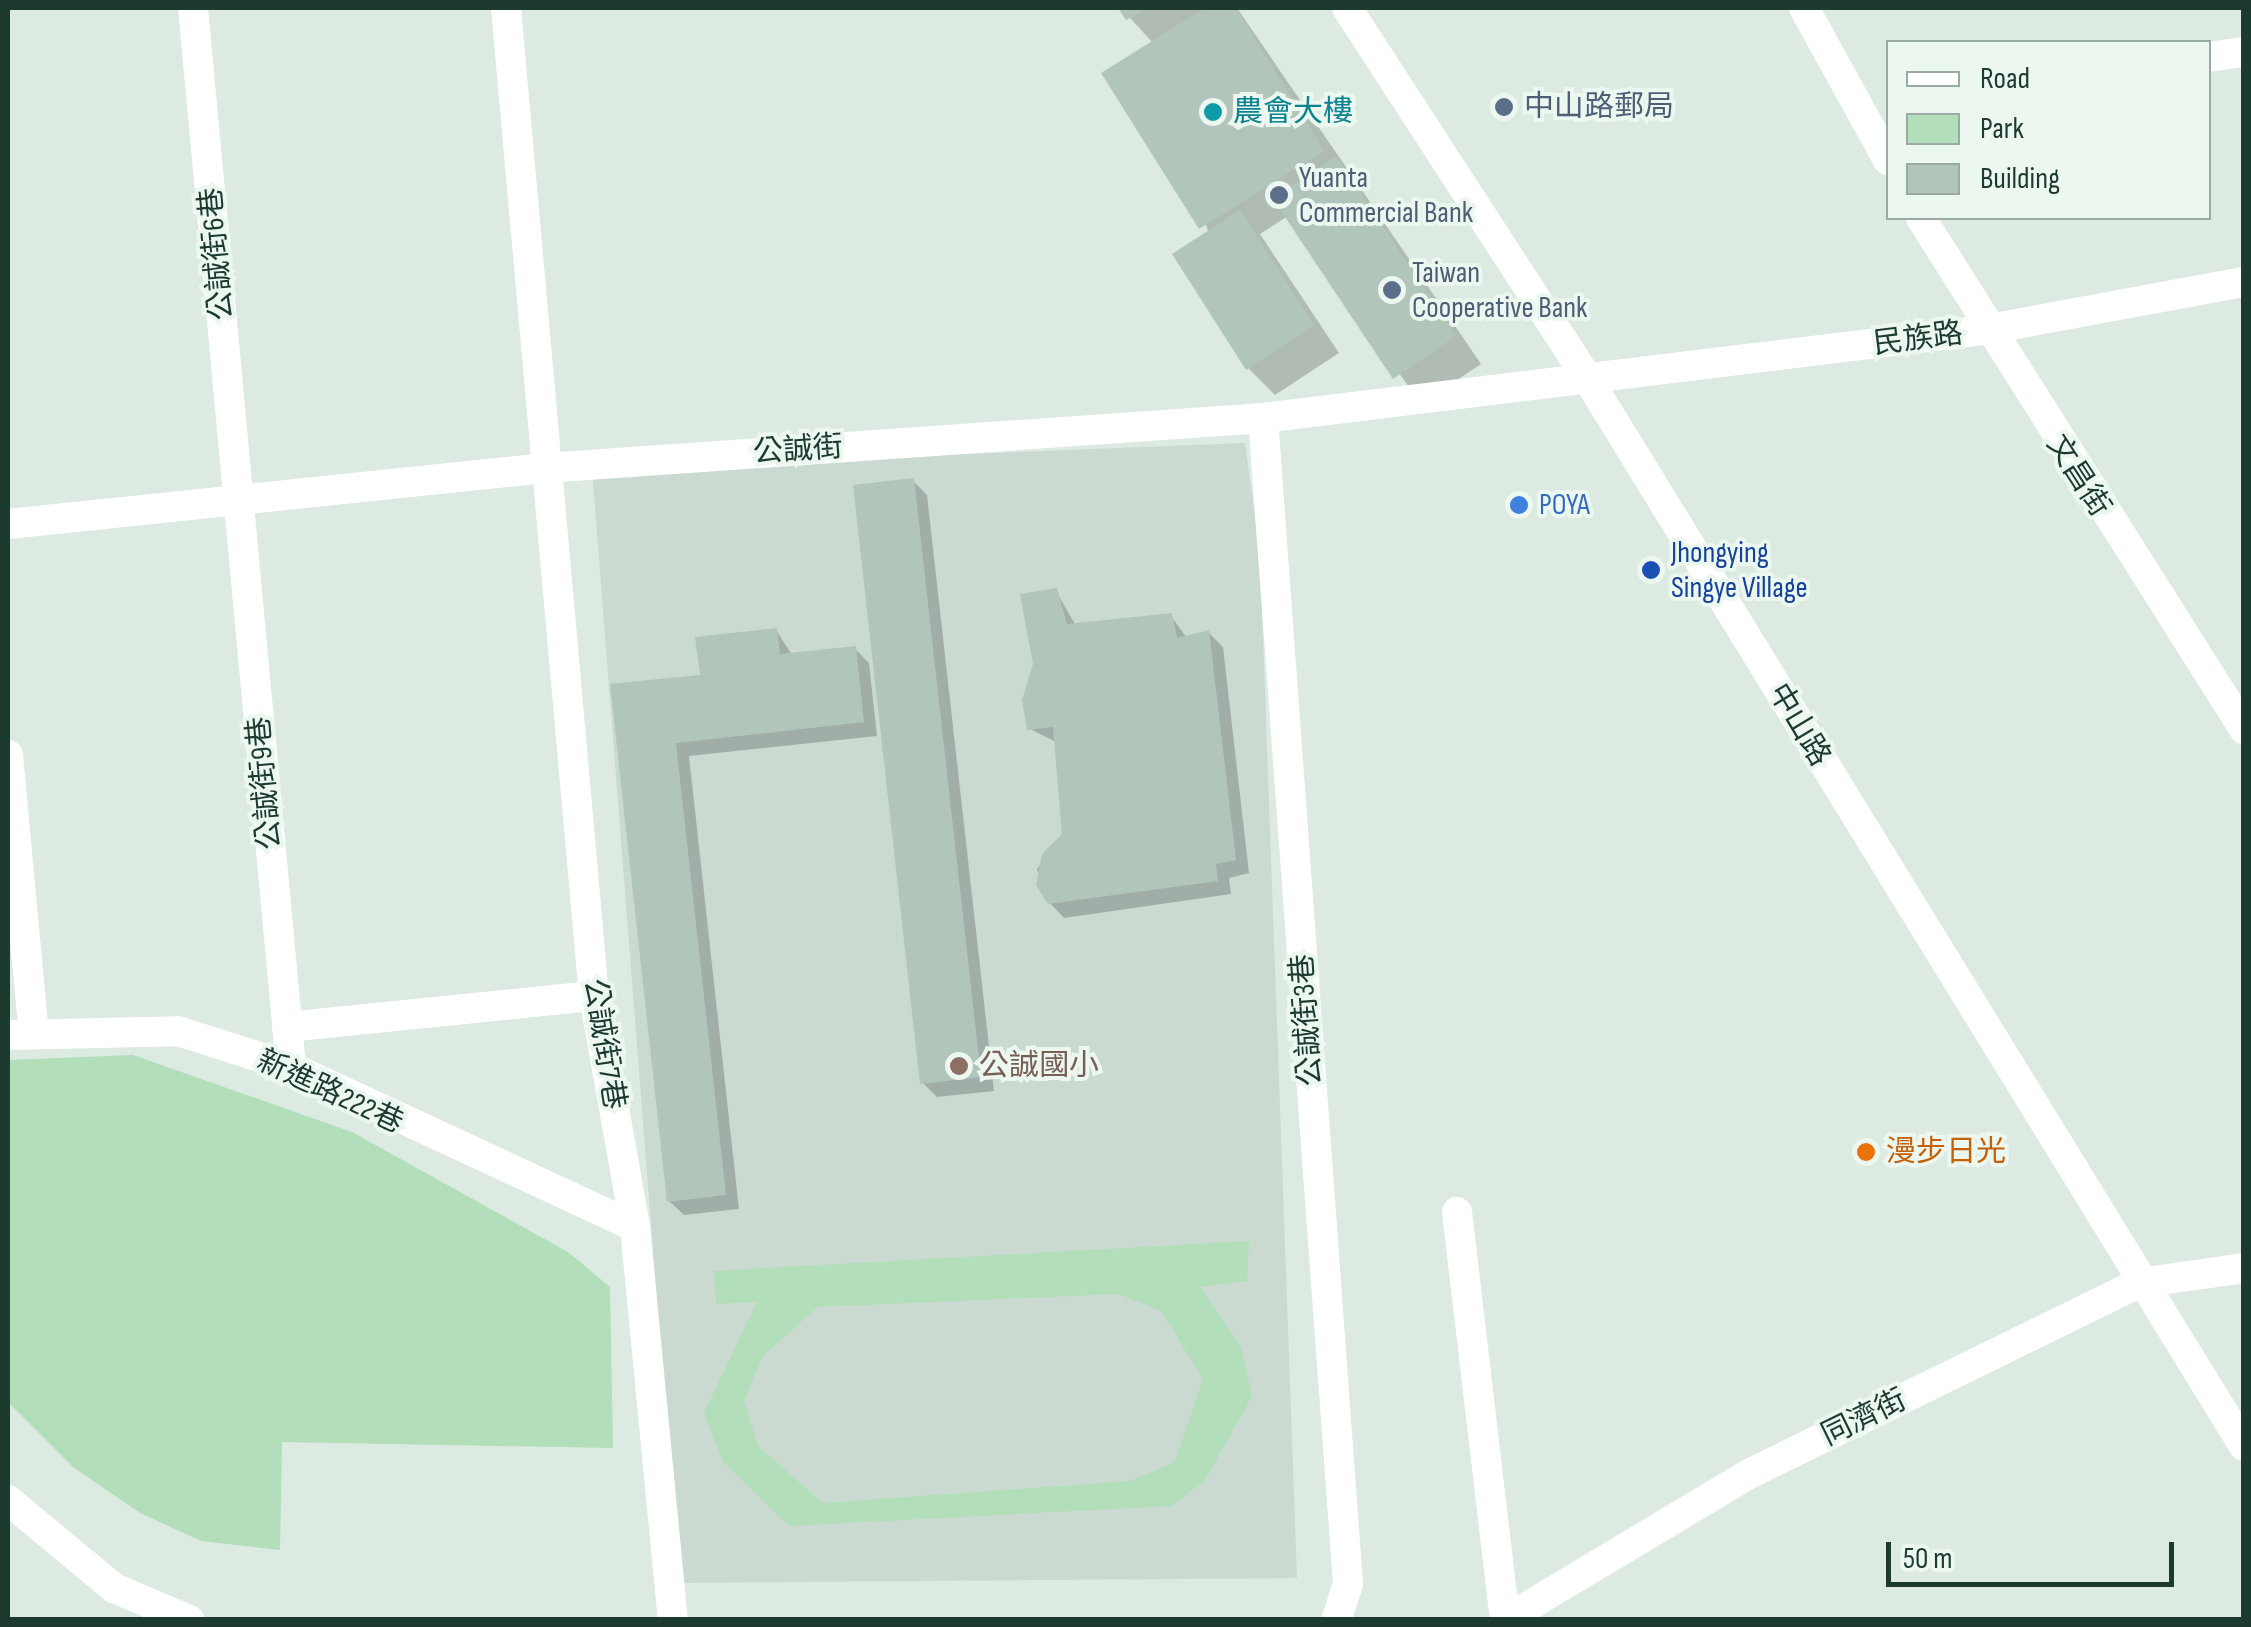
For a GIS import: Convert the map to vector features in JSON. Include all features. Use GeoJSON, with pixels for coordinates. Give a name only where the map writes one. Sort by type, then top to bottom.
{"type":"FeatureCollection","features":[{"type":"Feature","properties":{"kind":"street","name":"公誠街6巷"},"geometry":{"type":"LineString","coordinates":[[193,8],[239,500]]}},
{"type":"Feature","properties":{"kind":"street","name":"公誠街7巷"},"geometry":{"type":"LineString","coordinates":[[506,8],[594,996],[636,1226],[673,1620]]}},
{"type":"Feature","properties":{"kind":"street","name":"中山路"},"geometry":{"type":"LineString","coordinates":[[1347,8],[1589,381],[2139,1283],[2244,1446]]}},
{"type":"Feature","properties":{"kind":"street"},"geometry":{"type":"LineString","coordinates":[[1804,8],[1876,113],[1886,152]]}},
{"type":"Feature","properties":{"kind":"street"},"geometry":{"type":"LineString","coordinates":[[2211,58],[2244,52]]}},
{"type":"Feature","properties":{"kind":"street","name":"文昌街"},"geometry":{"type":"LineString","coordinates":[[1922,220],[1984,330],[2244,730]]}},
{"type":"Feature","properties":{"kind":"street","name":"民族路"},"geometry":{"type":"LineString","coordinates":[[1589,381],[1984,330],[2244,282]]}},
{"type":"Feature","properties":{"kind":"street","name":"公誠街"},"geometry":{"type":"LineString","coordinates":[[8,524],[546,468],[1263,418],[1589,381]]}},
{"type":"Feature","properties":{"kind":"street","name":"公誠街3巷"},"geometry":{"type":"LineString","coordinates":[[1263,418],[1348,1584],[1336,1620]]}},
{"type":"Feature","properties":{"kind":"street","name":"公誠街9巷"},"geometry":{"type":"LineString","coordinates":[[239,500],[291,1067]]}},
{"type":"Feature","properties":{"kind":"street"},"geometry":{"type":"LineString","coordinates":[[8,755],[21,1035]]}},
{"type":"Feature","properties":{"kind":"street"},"geometry":{"type":"LineString","coordinates":[[287,1027],[594,996]]}},
{"type":"Feature","properties":{"kind":"street"},"geometry":{"type":"LineString","coordinates":[[8,997],[21,1035]]}},
{"type":"Feature","properties":{"kind":"street","name":"新進路222巷"},"geometry":{"type":"LineString","coordinates":[[21,1035],[178,1031],[291,1067],[636,1226]]}},
{"type":"Feature","properties":{"kind":"street"},"geometry":{"type":"LineString","coordinates":[[1456,1212],[1505,1620]]}},
{"type":"Feature","properties":{"kind":"street","name":"同濟街"},"geometry":{"type":"LineString","coordinates":[[1505,1620],[1749,1474],[2139,1283],[2244,1268]]}},
{"type":"Feature","properties":{"kind":"street"},"geometry":{"type":"LineString","coordinates":[[8,1500],[148,1614],[189,1620]]}},
{"type":"Feature","properties":{"kind":"shaded area","name":"公誠國小"},"geometry":{"type":"Polygon","coordinates":[[[1245,443],[1260,553],[1297,1578],[679,1583],[592,469],[1245,443]]]}},
{"type":"Feature","properties":{"kind":"green space"},"geometry":{"type":"Polygon","coordinates":[[[133,1055],[352,1132],[568,1252],[610,1287],[613,1448],[282,1442],[280,1550],[201,1541],[140,1513],[73,1467],[8,1402],[8,1060],[133,1055]]]}},
{"type":"Feature","properties":{"kind":"green space"},"geometry":{"type":"Polygon","coordinates":[[[1249,1241],[1247,1281],[1200,1287],[1241,1347],[1252,1396],[1205,1480],[1171,1506],[789,1526],[722,1460],[704,1413],[757,1302],[716,1304],[714,1271],[1249,1241]],[[1118,1294],[818,1307],[762,1357],[744,1401],[758,1446],[823,1503],[1130,1481],[1175,1462],[1203,1379],[1161,1311],[1118,1294]]]}},
{"type":"Feature","properties":{"kind":"building"},"geometry":{"type":"Polygon","coordinates":[[[1118,8],[1147,8],[1126,20],[1118,8]]]}},
{"type":"Feature","properties":{"kind":"building","name":"農會大樓"},"geometry":{"type":"Polygon","coordinates":[[[1205,8],[1236,8],[1324,151],[1199,229],[1101,73],[1205,8]]]}},
{"type":"Feature","properties":{"kind":"building"},"geometry":{"type":"Polygon","coordinates":[[[1336,156],[1456,336],[1393,379],[1273,199],[1336,156]]]}},
{"type":"Feature","properties":{"kind":"building"},"geometry":{"type":"Polygon","coordinates":[[[1240,210],[1314,325],[1246,370],[1172,254],[1240,210]]]}},
{"type":"Feature","properties":{"kind":"building"},"geometry":{"type":"Polygon","coordinates":[[[914,478],[981,1077],[920,1084],[853,485],[914,478]]]}},
{"type":"Feature","properties":{"kind":"building"},"geometry":{"type":"Polygon","coordinates":[[[1057,588],[1067,624],[1172,613],[1177,638],[1209,630],[1236,860],[1216,864],[1218,881],[1048,904],[1036,885],[1042,854],[1062,834],[1053,727],[1027,730],[1022,700],[1033,664],[1020,594],[1057,588]]]}},
{"type":"Feature","properties":{"kind":"building"},"geometry":{"type":"Polygon","coordinates":[[[777,628],[780,654],[856,646],[864,722],[676,743],[726,1195],[667,1202],[610,684],[700,675],[695,637],[777,628]]]}},
{"type":"Feature","properties":{"kind":"place","name":"中山路郵局"},"geometry":{"type":"Point","coordinates":[1504,107]}},
{"type":"Feature","properties":{"kind":"place","name":"農會大樓"},"geometry":{"type":"Point","coordinates":[1213,112]}},
{"type":"Feature","properties":{"kind":"place","name":"Yuanta Commercial Bank"},"geometry":{"type":"Point","coordinates":[1279,195]}},
{"type":"Feature","properties":{"kind":"place","name":"Taiwan Cooperative Bank"},"geometry":{"type":"Point","coordinates":[1392,290]}},
{"type":"Feature","properties":{"kind":"place","name":"POYA"},"geometry":{"type":"Point","coordinates":[1519,505]}},
{"type":"Feature","properties":{"kind":"place","name":"Jhongying Singye Village"},"geometry":{"type":"Point","coordinates":[1651,570]}},
{"type":"Feature","properties":{"kind":"place","name":"公誠國小"},"geometry":{"type":"Point","coordinates":[959,1066]}},
{"type":"Feature","properties":{"kind":"place","name":"漫步日光"},"geometry":{"type":"Point","coordinates":[1866,1152]}}]}
